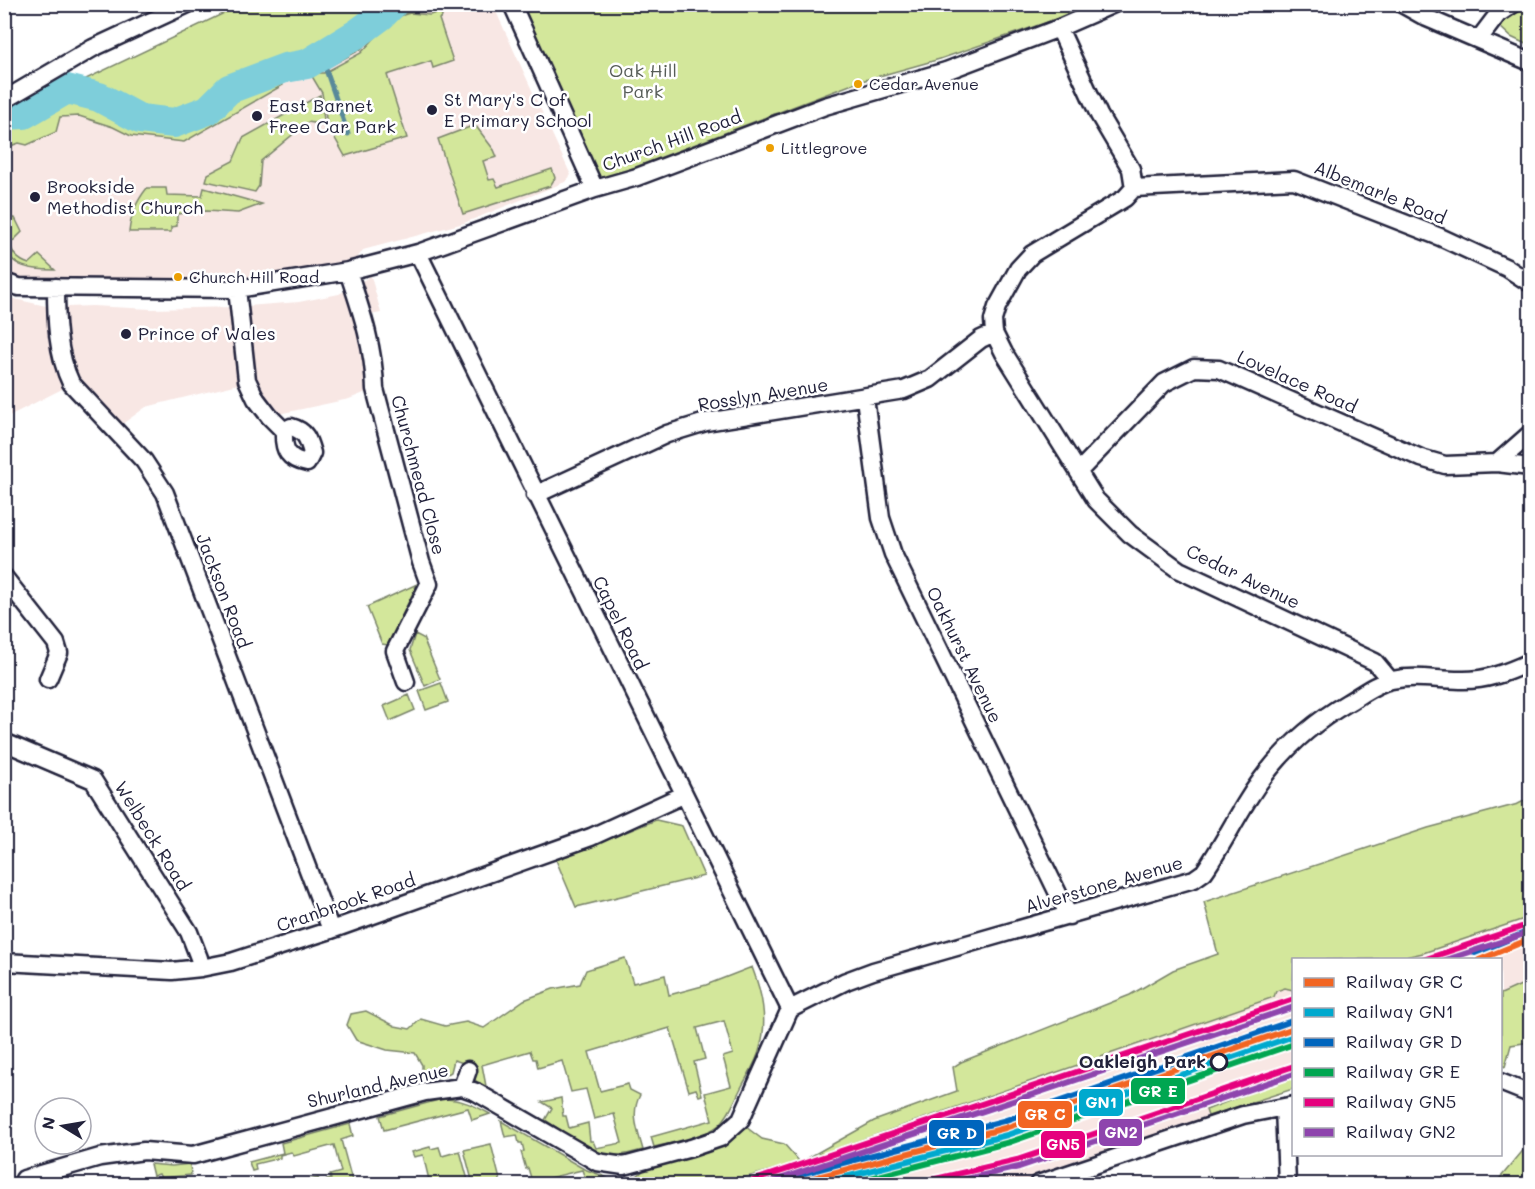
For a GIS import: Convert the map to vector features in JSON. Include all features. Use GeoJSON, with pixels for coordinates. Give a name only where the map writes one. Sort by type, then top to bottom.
{"type":"FeatureCollection","features":[{"type":"Feature","properties":{"kind":"street"},"geometry":{"type":"LineString","coordinates":[[4,100],[93,48],[188,4]]}},
{"type":"Feature","properties":{"kind":"street"},"geometry":{"type":"LineString","coordinates":[[512,4],[595,189]]}},
{"type":"Feature","properties":{"kind":"street","name":"Church Hill Road"},"geometry":{"type":"LineString","coordinates":[[4,282],[19,287],[237,289],[348,271],[418,253],[595,189],[636,177],[825,106],[946,71],[1059,28],[1114,4]]}},
{"type":"Feature","properties":{"kind":"street"},"geometry":{"type":"LineString","coordinates":[[1402,4],[1427,18],[1530,62]]}},
{"type":"Feature","properties":{"kind":"street"},"geometry":{"type":"LineString","coordinates":[[1479,39],[1498,14],[1513,4]]}},
{"type":"Feature","properties":{"kind":"street"},"geometry":{"type":"LineString","coordinates":[[994,333],[993,320],[997,307],[1018,269],[1032,254],[1125,198],[1134,188],[1131,169],[1099,115],[1059,28]]}},
{"type":"Feature","properties":{"kind":"street","name":"Albemarle Road"},"geometry":{"type":"LineString","coordinates":[[1134,188],[1294,180],[1440,237],[1507,268],[1530,283]]}},
{"type":"Feature","properties":{"kind":"street","name":"Capel Road"},"geometry":{"type":"LineString","coordinates":[[418,253],[790,1010]]}},
{"type":"Feature","properties":{"kind":"street","name":"Churchmead Close"},"geometry":{"type":"LineString","coordinates":[[348,271],[366,323],[375,365],[375,388],[421,562],[429,584],[395,651],[406,682]]}},
{"type":"Feature","properties":{"kind":"street","name":"Jackson Road"},"geometry":{"type":"LineString","coordinates":[[56,287],[56,320],[66,373],[71,383],[144,461],[165,493],[331,930]]}},
{"type":"Feature","properties":{"kind":"street"},"geometry":{"type":"LineString","coordinates":[[237,289],[247,380],[256,399],[269,417],[284,430]]}},
{"type":"Feature","properties":{"kind":"street","name":"Rosslyn Avenue"},"geometry":{"type":"LineString","coordinates":[[535,495],[667,434],[688,427],[706,422],[904,390],[930,379],[981,339],[994,333]]}},
{"type":"Feature","properties":{"kind":"street","name":"Cedar Avenue"},"geometry":{"type":"LineString","coordinates":[[994,333],[1004,353],[1096,500],[1130,534],[1179,570],[1375,662],[1390,680]]}},
{"type":"Feature","properties":{"kind":"street","name":"Lovelace Road"},"geometry":{"type":"LineString","coordinates":[[1079,471],[1164,383],[1194,368],[1219,369],[1421,458],[1445,465],[1497,463],[1530,467]]}},
{"type":"Feature","properties":{"kind":"street","name":"Oakhurst Avenue"},"geometry":{"type":"LineString","coordinates":[[865,398],[881,518],[893,554],[1069,916]]}},
{"type":"Feature","properties":{"kind":"street"},"geometry":{"type":"LineString","coordinates":[[1497,463],[1530,434]]}},
{"type":"Feature","properties":{"kind":"street"},"geometry":{"type":"LineString","coordinates":[[4,577],[56,643],[59,653],[48,679]]}},
{"type":"Feature","properties":{"kind":"street","name":"Alverstone Avenue"},"geometry":{"type":"LineString","coordinates":[[790,1010],[846,981],[873,971],[1194,879],[1211,862],[1248,799],[1273,765],[1301,735],[1321,718],[1362,693],[1390,680],[1414,677],[1481,680],[1511,671],[1530,662]]}},
{"type":"Feature","properties":{"kind":"street","name":"Welbeck Road"},"geometry":{"type":"LineString","coordinates":[[4,742],[93,780],[189,932],[201,968]]}},
{"type":"Feature","properties":{"kind":"street","name":"Cranbrook Road"},"geometry":{"type":"LineString","coordinates":[[4,962],[172,971],[231,962],[331,930],[591,837],[683,795]]}},
{"type":"Feature","properties":{"kind":"street","name":"Shurland Avenue"},"geometry":{"type":"LineString","coordinates":[[24,1179],[100,1157],[144,1151],[193,1155],[425,1092],[462,1087],[476,1092],[597,1162],[624,1166],[720,1138],[741,1119],[790,1010]]}},
{"type":"Feature","properties":{"kind":"street"},"geometry":{"type":"LineString","coordinates":[[462,1087],[468,1070]]}},
{"type":"Feature","properties":{"kind":"street"},"geometry":{"type":"LineString","coordinates":[[1502,1083],[1530,1094]]}},
{"type":"Feature","properties":{"kind":"street"},"geometry":{"type":"LineString","coordinates":[[1038,1185],[1242,1115],[1289,1106],[1287,1185]]}},
{"type":"Feature","properties":{"kind":"shaded area"},"geometry":{"type":"Polygon","coordinates":[[[451,5],[493,5],[571,175],[565,182],[464,223],[363,250],[348,271],[292,281],[5,282],[5,148],[44,138],[56,132],[59,117],[79,116],[113,127],[131,136],[283,85],[279,79],[301,67],[374,38],[393,17],[409,12],[429,12],[451,5]]]}},
{"type":"Feature","properties":{"kind":"shaded area"},"geometry":{"type":"Polygon","coordinates":[[[371,276],[381,313],[361,317],[374,389],[349,399],[269,416],[247,382],[146,407],[111,432],[66,387],[5,418],[5,299],[68,307],[151,309],[234,307],[299,302],[339,294],[371,276]]]}},
{"type":"Feature","properties":{"kind":"shaded area"},"geometry":{"type":"Polygon","coordinates":[[[1530,917],[1530,981],[1502,994],[1502,958],[1404,958],[1530,917]]]}},
{"type":"Feature","properties":{"kind":"shaded area"},"geometry":{"type":"Polygon","coordinates":[[[1285,988],[1292,990],[1292,1076],[1206,1110],[1208,1116],[1292,1089],[1038,1184],[722,1184],[775,1170],[1274,997],[1276,991],[1285,988]]]}},
{"type":"Feature","properties":{"kind":"green space"},"geometry":{"type":"Polygon","coordinates":[[[241,5],[451,5],[429,12],[409,12],[393,17],[360,50],[321,71],[304,72],[301,67],[279,78],[283,85],[184,142],[131,136],[113,127],[79,116],[60,117],[56,132],[27,145],[19,143],[5,148],[5,119],[8,116],[241,5]]]}},
{"type":"Feature","properties":{"kind":"green space","name":"Oak Hill Park"},"geometry":{"type":"Polygon","coordinates":[[[521,5],[1089,5],[1062,17],[940,59],[858,82],[599,181],[521,5]]]}},
{"type":"Feature","properties":{"kind":"green space"},"geometry":{"type":"Polygon","coordinates":[[[1523,5],[1530,5],[1530,46],[1511,37],[1498,25],[1500,19],[1523,5]]]}},
{"type":"Feature","properties":{"kind":"green space"},"geometry":{"type":"Polygon","coordinates":[[[441,11],[442,17],[439,19],[453,61],[433,68],[431,61],[387,75],[407,138],[345,156],[327,124],[322,93],[310,73],[324,73],[361,53],[393,18],[410,13],[430,15],[441,11]]]}},
{"type":"Feature","properties":{"kind":"green space"},"geometry":{"type":"Polygon","coordinates":[[[320,95],[325,125],[308,122],[261,161],[259,186],[255,192],[206,181],[208,174],[233,161],[243,138],[320,95]]]}},
{"type":"Feature","properties":{"kind":"green space"},"geometry":{"type":"Polygon","coordinates":[[[475,125],[497,157],[483,161],[489,180],[494,179],[498,187],[552,169],[555,178],[550,186],[463,214],[438,139],[475,125]]]}},
{"type":"Feature","properties":{"kind":"green space"},"geometry":{"type":"Polygon","coordinates":[[[147,188],[166,188],[167,195],[202,196],[204,188],[262,204],[238,213],[206,211],[177,214],[177,226],[171,227],[171,232],[129,232],[135,208],[147,188]]]}},
{"type":"Feature","properties":{"kind":"green space"},"geometry":{"type":"Polygon","coordinates":[[[6,218],[15,218],[22,232],[10,244],[16,257],[29,264],[39,255],[55,270],[23,266],[11,258],[7,251],[6,218]]]}},
{"type":"Feature","properties":{"kind":"green space"},"geometry":{"type":"Polygon","coordinates":[[[417,584],[388,645],[382,644],[367,607],[417,584]]]}},
{"type":"Feature","properties":{"kind":"green space"},"geometry":{"type":"Polygon","coordinates":[[[415,634],[423,638],[440,679],[425,686],[410,650],[415,634]]]}},
{"type":"Feature","properties":{"kind":"green space"},"geometry":{"type":"Polygon","coordinates":[[[441,683],[448,702],[426,710],[419,691],[441,683]]]}},
{"type":"Feature","properties":{"kind":"green space"},"geometry":{"type":"Polygon","coordinates":[[[409,695],[415,710],[390,721],[384,706],[409,695]]]}},
{"type":"Feature","properties":{"kind":"green space"},"geometry":{"type":"Polygon","coordinates":[[[1530,798],[1530,917],[1423,953],[1400,958],[1292,958],[1292,990],[1285,988],[1276,991],[1274,997],[806,1159],[874,1121],[957,1091],[953,1067],[961,1062],[1130,995],[1173,970],[1218,954],[1204,902],[1428,828],[1518,804],[1530,798]]]}},
{"type":"Feature","properties":{"kind":"green space"},"geometry":{"type":"Polygon","coordinates":[[[656,820],[682,826],[704,876],[576,907],[556,860],[656,820]]]}},
{"type":"Feature","properties":{"kind":"green space"},"geometry":{"type":"Polygon","coordinates":[[[625,958],[633,983],[665,975],[669,995],[706,985],[752,967],[759,987],[764,1017],[759,1053],[726,1117],[719,1125],[704,1134],[654,1147],[651,1137],[712,1120],[705,1093],[731,1086],[723,1057],[733,1054],[724,1021],[697,1028],[705,1059],[694,1062],[702,1095],[699,1096],[696,1089],[689,1091],[670,1028],[589,1052],[600,1091],[628,1084],[630,1090],[640,1095],[635,1116],[643,1150],[623,1155],[602,1153],[585,1146],[545,1120],[552,1108],[542,1102],[561,1098],[563,1116],[566,1116],[569,1128],[588,1123],[590,1141],[593,1141],[596,1148],[622,1143],[614,1114],[594,1119],[586,1089],[571,1092],[562,1061],[538,1068],[536,1059],[533,1059],[530,1051],[482,1065],[486,1086],[476,1081],[470,1065],[454,1060],[451,1072],[444,1076],[422,1080],[422,1065],[415,1053],[387,1050],[356,1040],[347,1025],[351,1014],[366,1011],[395,1026],[410,1029],[421,1019],[445,1026],[466,1022],[484,1028],[524,1000],[553,989],[580,984],[586,970],[625,958]]]}},
{"type":"Feature","properties":{"kind":"green space"},"geometry":{"type":"Polygon","coordinates":[[[1530,981],[1530,1042],[1511,1045],[1505,1067],[1502,1066],[1502,994],[1530,981]]]}},
{"type":"Feature","properties":{"kind":"green space"},"geometry":{"type":"Polygon","coordinates":[[[1292,1076],[1292,1089],[1208,1116],[1206,1110],[1292,1076]]]}},
{"type":"Feature","properties":{"kind":"green space"},"geometry":{"type":"Polygon","coordinates":[[[442,1099],[467,1103],[490,1114],[472,1120],[468,1108],[384,1130],[380,1116],[442,1099]]]}},
{"type":"Feature","properties":{"kind":"green space"},"geometry":{"type":"Polygon","coordinates":[[[501,1121],[584,1169],[606,1177],[586,1181],[582,1170],[549,1178],[550,1184],[530,1184],[528,1179],[531,1178],[521,1152],[524,1151],[522,1143],[519,1143],[517,1135],[505,1137],[501,1121]]]}},
{"type":"Feature","properties":{"kind":"green space"},"geometry":{"type":"Polygon","coordinates":[[[350,1124],[353,1136],[341,1140],[353,1184],[292,1184],[318,1178],[320,1182],[331,1179],[330,1175],[341,1172],[334,1145],[294,1156],[291,1152],[280,1155],[280,1158],[255,1164],[256,1170],[252,1171],[249,1162],[283,1153],[281,1143],[350,1124]]]}},
{"type":"Feature","properties":{"kind":"green space"},"geometry":{"type":"Polygon","coordinates":[[[746,1127],[762,1139],[784,1144],[800,1162],[722,1184],[638,1184],[637,1176],[648,1167],[709,1152],[722,1141],[746,1127]]]}},
{"type":"Feature","properties":{"kind":"green space"},"geometry":{"type":"Polygon","coordinates":[[[491,1144],[501,1184],[473,1184],[464,1150],[491,1144]]]}},
{"type":"Feature","properties":{"kind":"green space"},"geometry":{"type":"Polygon","coordinates":[[[430,1147],[431,1149],[439,1147],[442,1156],[460,1151],[469,1184],[430,1184],[423,1155],[414,1157],[412,1152],[430,1147]]]}},
{"type":"Feature","properties":{"kind":"green space"},"geometry":{"type":"Polygon","coordinates":[[[1526,1147],[1530,1150],[1530,1167],[1517,1184],[1495,1184],[1526,1147]]]}},
{"type":"Feature","properties":{"kind":"green space"},"geometry":{"type":"Polygon","coordinates":[[[150,1164],[172,1166],[190,1164],[191,1175],[161,1178],[159,1174],[153,1176],[150,1164]]]}},
{"type":"Feature","properties":{"kind":"waterway"},"geometry":{"type":"LineString","coordinates":[[4,115],[24,114],[67,89],[99,97],[140,119],[174,123],[208,110],[229,89],[285,68],[307,64],[358,33],[393,4]]}},
{"type":"Feature","properties":{"kind":"waterway"},"geometry":{"type":"LineString","coordinates":[[321,55],[348,134]]}},
{"type":"Feature","properties":{"kind":"transit line"},"geometry":{"type":"LineString","coordinates":[[1475,953],[1527,932]]}},
{"type":"Feature","properties":{"kind":"transit line"},"geometry":{"type":"LineString","coordinates":[[1484,958],[1530,939]]}},
{"type":"Feature","properties":{"kind":"transit line"},"geometry":{"type":"LineString","coordinates":[[789,1177],[1003,1121],[1292,1021]]}},
{"type":"Feature","properties":{"kind":"transit line"},"geometry":{"type":"LineString","coordinates":[[791,1184],[1005,1128],[1292,1029]]}},
{"type":"Feature","properties":{"kind":"transit line"},"geometry":{"type":"LineString","coordinates":[[848,1184],[1010,1142],[1292,1045]]}},
{"type":"Feature","properties":{"kind":"rail line","name":"GN5"},"geometry":{"type":"LineString","coordinates":[[1429,958],[1530,924]]}},
{"type":"Feature","properties":{"kind":"rail line","name":"GN2"},"geometry":{"type":"LineString","coordinates":[[1452,958],[1530,932]]}},
{"type":"Feature","properties":{"kind":"rail line","name":"GN5"},"geometry":{"type":"LineString","coordinates":[[743,1184],[1292,1000]]}},
{"type":"Feature","properties":{"kind":"rail line","name":"GN2"},"geometry":{"type":"LineString","coordinates":[[765,1184],[1292,1008]]}},
{"type":"Feature","properties":{"kind":"rail line","name":"GN1"},"geometry":{"type":"LineString","coordinates":[[819,1184],[1007,1135],[1292,1037]]}},
{"type":"Feature","properties":{"kind":"rail line","name":"GN5"},"geometry":{"type":"LineString","coordinates":[[914,1184],[1017,1160],[1292,1067]]}},
{"type":"Feature","properties":{"kind":"rail line","name":"GN2"},"geometry":{"type":"LineString","coordinates":[[945,1184],[1019,1167],[1292,1075]]}},
{"type":"Feature","properties":{"kind":"place","name":"Cedar Avenue"},"geometry":{"type":"Point","coordinates":[858,84]}},
{"type":"Feature","properties":{"kind":"place","name":"St Mary's C of E Primary School"},"geometry":{"type":"Point","coordinates":[432,110]}},
{"type":"Feature","properties":{"kind":"place","name":"East Barnet Free Car Park"},"geometry":{"type":"Point","coordinates":[257,116]}},
{"type":"Feature","properties":{"kind":"place","name":"Littlegrove"},"geometry":{"type":"Point","coordinates":[770,148]}},
{"type":"Feature","properties":{"kind":"place","name":"Brookside Methodist Church"},"geometry":{"type":"Point","coordinates":[35,197]}},
{"type":"Feature","properties":{"kind":"place","name":"Church Hill Road"},"geometry":{"type":"Point","coordinates":[178,277]}},
{"type":"Feature","properties":{"kind":"place","name":"Prince of Wales"},"geometry":{"type":"Point","coordinates":[126,334]}},
{"type":"Feature","properties":{"kind":"place","name":"Oakleigh Park"},"geometry":{"type":"Point","coordinates":[1219,1062]}}]}
